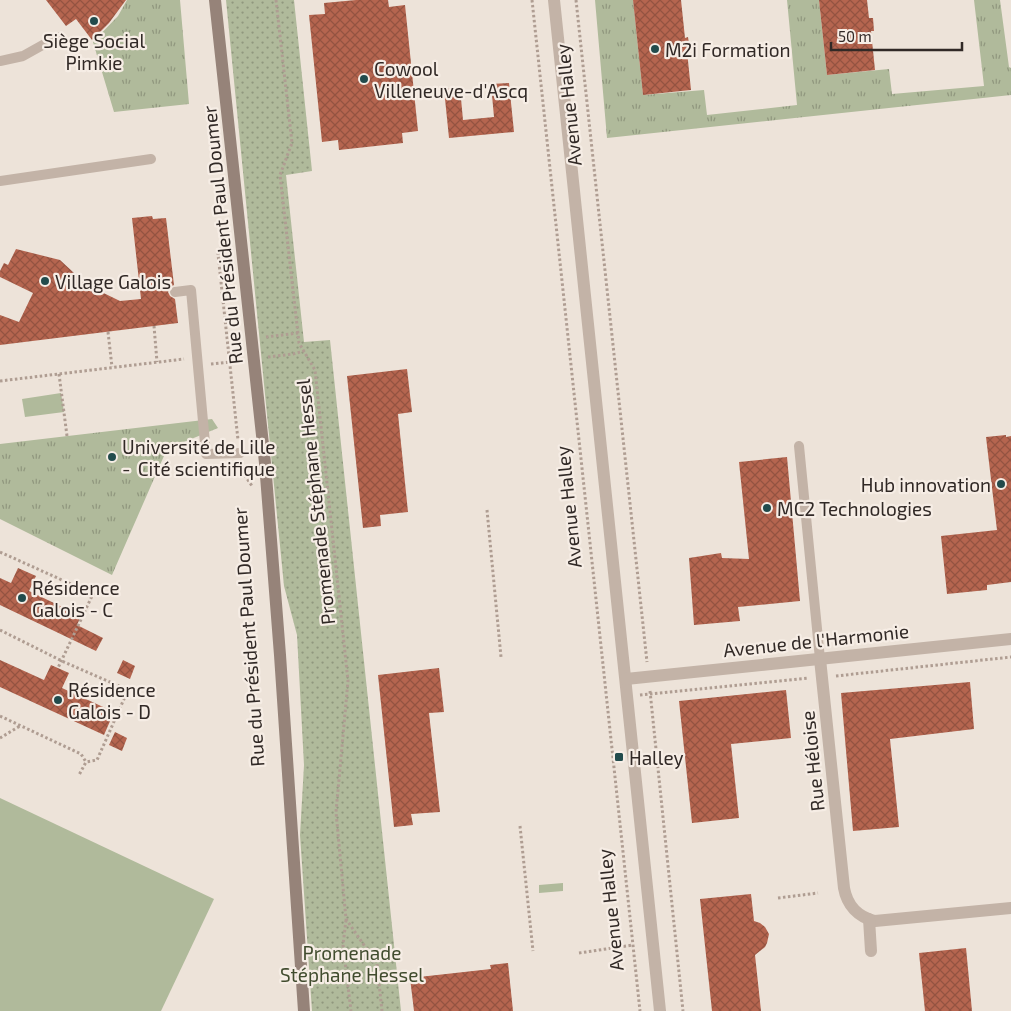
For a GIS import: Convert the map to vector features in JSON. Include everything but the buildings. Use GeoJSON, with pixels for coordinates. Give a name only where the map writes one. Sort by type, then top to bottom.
{"type":"FeatureCollection","features":[{"type":"Feature","properties":{"kind":"main road","name":"Rue du Président Paul Doumer"},"geometry":{"type":"LineString","coordinates":[[217,0],[269,514],[304,1011]]}},
{"type":"Feature","properties":{"kind":"street","name":"Avenue Halley"},"geometry":{"type":"LineString","coordinates":[[554,0],[660,1011]]}},
{"type":"Feature","properties":{"kind":"street","name":"Avenue de l'Harmonie"},"geometry":{"type":"LineString","coordinates":[[626,679],[1011,639]]}},
{"type":"Feature","properties":{"kind":"street","name":"Rue Héloise"},"geometry":{"type":"LineString","coordinates":[[820,659],[844,888],[848,902],[869,920]]}},
{"type":"Feature","properties":{"kind":"street"},"geometry":{"type":"LineString","coordinates":[[871,951],[869,920],[883,921],[1011,908]]}},
{"type":"Feature","properties":{"kind":"lane"},"geometry":{"type":"LineString","coordinates":[[0,61],[22,56],[57,37]]}},
{"type":"Feature","properties":{"kind":"lane"},"geometry":{"type":"LineString","coordinates":[[0,181],[151,159]]}},
{"type":"Feature","properties":{"kind":"lane"},"geometry":{"type":"LineString","coordinates":[[175,292],[191,290],[206,454],[240,454]]}},
{"type":"Feature","properties":{"kind":"lane","name":"Rue Héloise"},"geometry":{"type":"LineString","coordinates":[[799,446],[820,659]]}},
{"type":"Feature","properties":{"kind":"path","name":"Promenade Stéphane Hessel"},"geometry":{"type":"LineString","coordinates":[[276,0],[292,144],[280,175],[299,344],[315,370],[348,681],[336,812],[346,919],[343,945],[350,1011]]}},
{"type":"Feature","properties":{"kind":"path","name":"Avenue Halley"},"geometry":{"type":"LineString","coordinates":[[532,0],[640,1011]]}},
{"type":"Feature","properties":{"kind":"path","name":"Avenue Halley"},"geometry":{"type":"LineString","coordinates":[[576,0],[683,1011]]}},
{"type":"Feature","properties":{"kind":"path","name":"Rue du Président Paul Doumer"},"geometry":{"type":"LineString","coordinates":[[228,234],[218,254],[240,454],[242,471],[257,493]]}},
{"type":"Feature","properties":{"kind":"path"},"geometry":{"type":"LineString","coordinates":[[154,326],[157,362]]}},
{"type":"Feature","properties":{"kind":"path"},"geometry":{"type":"LineString","coordinates":[[108,332],[112,367]]}},
{"type":"Feature","properties":{"kind":"path"},"geometry":{"type":"LineString","coordinates":[[0,381],[157,362],[230,362]]}},
{"type":"Feature","properties":{"kind":"path"},"geometry":{"type":"LineString","coordinates":[[59,374],[66,436]]}},
{"type":"Feature","properties":{"kind":"path"},"geometry":{"type":"LineString","coordinates":[[487,510],[501,657]]}},
{"type":"Feature","properties":{"kind":"path"},"geometry":{"type":"LineString","coordinates":[[0,552],[93,594],[58,668]]}},
{"type":"Feature","properties":{"kind":"path"},"geometry":{"type":"LineString","coordinates":[[0,630],[62,661],[128,690],[97,760],[86,762]]}},
{"type":"Feature","properties":{"kind":"path"},"geometry":{"type":"LineString","coordinates":[[0,716],[81,754],[86,762]]}},
{"type":"Feature","properties":{"kind":"path"},"geometry":{"type":"LineString","coordinates":[[0,738],[21,726]]}},
{"type":"Feature","properties":{"kind":"path"},"geometry":{"type":"LineString","coordinates":[[79,775],[86,762]]}},
{"type":"Feature","properties":{"kind":"path"},"geometry":{"type":"LineString","coordinates":[[520,826],[533,952]]}},
{"type":"Feature","properties":{"kind":"path"},"geometry":{"type":"LineString","coordinates":[[778,898],[818,893]]}},
{"type":"Feature","properties":{"kind":"path","name":"Promenade Stéphane Hessel"},"geometry":{"type":"LineString","coordinates":[[346,919],[377,964],[382,1011]]}},
{"type":"Feature","properties":{"kind":"path"},"geometry":{"type":"LineString","coordinates":[[579,953],[633,945]]}},
{"type":"Feature","properties":{"kind":"green space"},"geometry":{"type":"Polygon","coordinates":[[[127,0],[180,0],[189,104],[114,112],[93,42],[118,16],[127,0]]]}},
{"type":"Feature","properties":{"kind":"green space","name":"Promenade Stéphane Hessel"},"geometry":{"type":"Polygon","coordinates":[[[226,0],[294,0],[312,171],[286,175],[304,342],[330,340],[401,1011],[312,1011],[300,835],[304,765],[297,635],[284,586],[226,0]]]}},
{"type":"Feature","properties":{"kind":"green space"},"geometry":{"type":"Polygon","coordinates":[[[595,0],[633,0],[643,95],[704,90],[707,115],[797,105],[787,0],[819,0],[827,75],[889,69],[892,94],[984,86],[974,0],[1000,0],[1009,67],[1011,68],[1011,95],[607,138],[595,0]]]}},
{"type":"Feature","properties":{"kind":"green space"},"geometry":{"type":"Polygon","coordinates":[[[61,393],[64,412],[25,417],[22,399],[61,393]]]}},
{"type":"Feature","properties":{"kind":"green space"},"geometry":{"type":"Polygon","coordinates":[[[212,419],[218,428],[167,449],[112,575],[0,519],[0,444],[212,419]]]}},
{"type":"Feature","properties":{"kind":"green space"},"geometry":{"type":"Polygon","coordinates":[[[0,798],[214,899],[161,1011],[0,1011],[0,798]]]}},
{"type":"Feature","properties":{"kind":"green space"},"geometry":{"type":"Polygon","coordinates":[[[563,883],[563,891],[539,893],[539,885],[563,883]]]}},
{"type":"Feature","properties":{"kind":"place","name":"Siège Social Pimkie"},"geometry":{"type":"Point","coordinates":[94,21]}},
{"type":"Feature","properties":{"kind":"place","name":"M2i Formation"},"geometry":{"type":"Point","coordinates":[655,49]}},
{"type":"Feature","properties":{"kind":"place","name":"Cowool Villeneuve-d'Ascq"},"geometry":{"type":"Point","coordinates":[364,79]}},
{"type":"Feature","properties":{"kind":"place","name":"Village Galois"},"geometry":{"type":"Point","coordinates":[45,281]}},
{"type":"Feature","properties":{"kind":"place","name":"Université de Lille ‐ Cité scientifique"},"geometry":{"type":"Point","coordinates":[112,457]}},
{"type":"Feature","properties":{"kind":"place","name":"Hub innovation"},"geometry":{"type":"Point","coordinates":[1001,484]}},
{"type":"Feature","properties":{"kind":"place","name":"MC2 Technologies"},"geometry":{"type":"Point","coordinates":[767,508]}},
{"type":"Feature","properties":{"kind":"place","name":"Résidence Galois - C"},"geometry":{"type":"Point","coordinates":[22,598]}},
{"type":"Feature","properties":{"kind":"place","name":"Résidence Galois - D"},"geometry":{"type":"Point","coordinates":[58,700]}},
{"type":"Feature","properties":{"kind":"place","name":"Halley"},"geometry":{"type":"Point","coordinates":[619,757]}}]}
